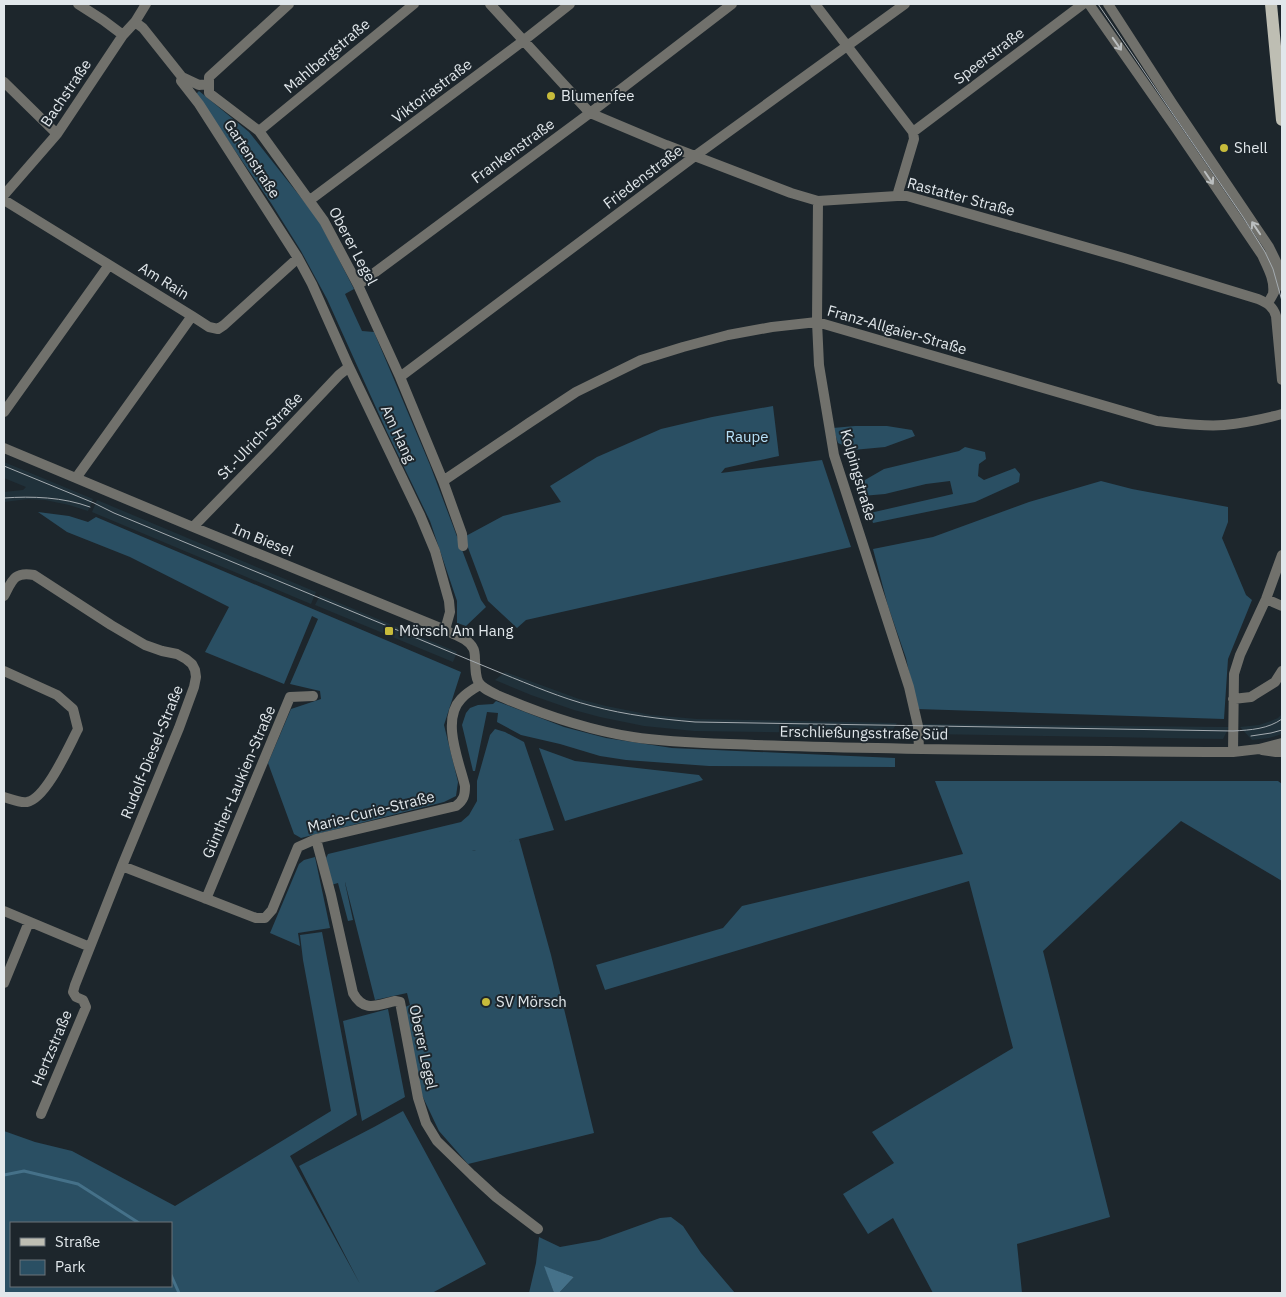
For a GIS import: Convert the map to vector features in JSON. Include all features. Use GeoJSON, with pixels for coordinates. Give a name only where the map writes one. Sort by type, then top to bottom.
{"type":"FeatureCollection","features":[{"type":"Feature","properties":{"kind":"main road"},"geometry":{"type":"LineString","coordinates":[[1271,4],[1282,120]]}},
{"type":"Feature","properties":{"kind":"street"},"geometry":{"type":"LineString","coordinates":[[78,4],[123,35]]}},
{"type":"Feature","properties":{"kind":"street","name":"Bachstraße"},"geometry":{"type":"LineString","coordinates":[[5,201],[57,134],[146,4]]}},
{"type":"Feature","properties":{"kind":"street"},"geometry":{"type":"LineString","coordinates":[[135,22],[143,28],[182,78],[198,85],[209,84],[209,77],[289,4]]}},
{"type":"Feature","properties":{"kind":"street","name":"Mahlbergstraße"},"geometry":{"type":"LineString","coordinates":[[259,132],[414,4]]}},
{"type":"Feature","properties":{"kind":"street","name":"Rastatter Straße"},"geometry":{"type":"LineString","coordinates":[[490,4],[590,113],[666,145],[792,193],[818,201],[907,196],[1124,258],[1258,299],[1273,295]]}},
{"type":"Feature","properties":{"kind":"street","name":"Viktoriastraße"},"geometry":{"type":"LineString","coordinates":[[310,200],[570,4]]}},
{"type":"Feature","properties":{"kind":"street","name":"Frankenstraße"},"geometry":{"type":"LineString","coordinates":[[358,285],[590,113],[732,4]]}},
{"type":"Feature","properties":{"kind":"street"},"geometry":{"type":"LineString","coordinates":[[815,4],[912,132],[914,139],[897,196]]}},
{"type":"Feature","properties":{"kind":"street","name":"Friedenstraße"},"geometry":{"type":"LineString","coordinates":[[400,377],[695,156],[905,4]]}},
{"type":"Feature","properties":{"kind":"street","name":"Speerstraße"},"geometry":{"type":"LineString","coordinates":[[912,132],[1083,4]]}},
{"type":"Feature","properties":{"kind":"street"},"geometry":{"type":"LineString","coordinates":[[1089,4],[1262,255],[1274,287],[1273,295],[1282,380]]}},
{"type":"Feature","properties":{"kind":"street"},"geometry":{"type":"LineString","coordinates":[[1108,4],[1269,248],[1280,270],[1280,278],[1273,295]]}},
{"type":"Feature","properties":{"kind":"street","name":"Gartenstraße"},"geometry":{"type":"LineString","coordinates":[[182,78],[181,81],[199,104],[298,258]]}},
{"type":"Feature","properties":{"kind":"street"},"geometry":{"type":"LineString","coordinates":[[4,82],[57,134]]}},
{"type":"Feature","properties":{"kind":"street","name":"Oberer Legel"},"geometry":{"type":"LineString","coordinates":[[209,84],[210,93],[259,132],[324,221],[358,285],[400,377],[443,481],[462,534],[462,546]]}},
{"type":"Feature","properties":{"kind":"street","name":"Am Rain"},"geometry":{"type":"LineString","coordinates":[[5,201],[209,327],[218,329],[298,258]]}},
{"type":"Feature","properties":{"kind":"street","name":"Kolpingstraße"},"geometry":{"type":"LineString","coordinates":[[818,201],[817,322],[819,365],[834,454],[905,674],[918,726],[919,749]]}},
{"type":"Feature","properties":{"kind":"street","name":"Am Hang"},"geometry":{"type":"LineString","coordinates":[[298,258],[312,284],[435,551],[449,601],[450,612],[445,630]]}},
{"type":"Feature","properties":{"kind":"street"},"geometry":{"type":"LineString","coordinates":[[4,412],[109,265]]}},
{"type":"Feature","properties":{"kind":"street"},"geometry":{"type":"LineString","coordinates":[[76,478],[192,316]]}},
{"type":"Feature","properties":{"kind":"street","name":"Franz-Allgaier-Straße"},"geometry":{"type":"LineString","coordinates":[[443,481],[576,392],[641,360],[728,335],[772,327],[817,322],[1157,421],[1192,425],[1222,425],[1249,422],[1282,414]]}},
{"type":"Feature","properties":{"kind":"street","name":"St.-Ulrich-Straße"},"geometry":{"type":"LineString","coordinates":[[193,527],[339,375],[349,367]]}},
{"type":"Feature","properties":{"kind":"street","name":"Im Biesel"},"geometry":{"type":"LineString","coordinates":[[4,448],[445,630],[465,640],[473,648],[475,655],[475,677],[480,684]]}},
{"type":"Feature","properties":{"kind":"street"},"geometry":{"type":"LineString","coordinates":[[1233,752],[1234,674],[1240,655],[1266,599],[1282,555]]}},
{"type":"Feature","properties":{"kind":"street","name":"Rudolf-Diesel-Straße"},"geometry":{"type":"LineString","coordinates":[[4,596],[15,577],[26,573],[34,575],[145,645],[177,654],[186,659],[195,670],[194,686],[90,947]]}},
{"type":"Feature","properties":{"kind":"street"},"geometry":{"type":"LineString","coordinates":[[1266,599],[1282,606]]}},
{"type":"Feature","properties":{"kind":"street"},"geometry":{"type":"LineString","coordinates":[[4,671],[57,695],[73,709],[78,729],[44,790],[31,801],[17,802],[4,797]]}},
{"type":"Feature","properties":{"kind":"street"},"geometry":{"type":"LineString","coordinates":[[1233,699],[1251,697],[1275,682],[1282,671]]}},
{"type":"Feature","properties":{"kind":"street","name":"Erschließungsstraße Süd"},"geometry":{"type":"LineString","coordinates":[[480,684],[502,697],[592,729],[634,737],[702,743],[790,747],[1233,752],[1259,749],[1282,743]]}},
{"type":"Feature","properties":{"kind":"street","name":"Marie-Curie-Straße"},"geometry":{"type":"LineString","coordinates":[[122,866],[256,918],[265,918],[272,910],[298,847],[316,840],[456,806],[462,802],[465,795],[465,786],[451,730],[452,720],[456,705],[462,697],[480,684]]}},
{"type":"Feature","properties":{"kind":"street","name":"Günther-Laukien-Straße"},"geometry":{"type":"LineString","coordinates":[[206,899],[290,697],[313,696]]}},
{"type":"Feature","properties":{"kind":"street","name":"Erschließungsstraße Süd"},"geometry":{"type":"LineString","coordinates":[[1259,749],[1282,752]]}},
{"type":"Feature","properties":{"kind":"street","name":"Oberer Legel"},"geometry":{"type":"LineString","coordinates":[[316,840],[331,895],[353,993],[358,1002],[368,1006],[400,1002],[418,1098],[426,1123],[437,1141],[472,1175],[496,1197],[538,1229]]}},
{"type":"Feature","properties":{"kind":"street"},"geometry":{"type":"LineString","coordinates":[[4,911],[90,947]]}},
{"type":"Feature","properties":{"kind":"street"},"geometry":{"type":"LineString","coordinates":[[4,983],[29,922]]}},
{"type":"Feature","properties":{"kind":"street","name":"Hertzstraße"},"geometry":{"type":"LineString","coordinates":[[41,1114],[86,1007],[83,1000],[76,997],[73,992],[90,947]]}},
{"type":"Feature","properties":{"kind":"shaded area"},"geometry":{"type":"Polygon","coordinates":[[[4,462],[93,499],[88,511],[45,500],[28,499],[4,502],[4,492],[23,490],[26,487],[4,478],[4,462]]]}},
{"type":"Feature","properties":{"kind":"shaded area"},"geometry":{"type":"Polygon","coordinates":[[[97,500],[316,592],[311,604],[92,512],[97,500]]]}},
{"type":"Feature","properties":{"kind":"shaded area"},"geometry":{"type":"Polygon","coordinates":[[[320,595],[457,652],[453,662],[315,605],[320,595]]]}},
{"type":"Feature","properties":{"kind":"shaded area"},"geometry":{"type":"Polygon","coordinates":[[[505,672],[579,699],[651,715],[697,719],[897,723],[890,734],[694,731],[644,726],[574,710],[495,680],[505,672]]]}},
{"type":"Feature","properties":{"kind":"shaded area"},"geometry":{"type":"Polygon","coordinates":[[[1282,714],[1282,734],[1252,740],[1240,727],[1259,725],[1278,718],[1282,714]]]}},
{"type":"Feature","properties":{"kind":"shaded area"},"geometry":{"type":"Polygon","coordinates":[[[923,724],[1229,727],[1223,739],[929,734],[923,724]]]}},
{"type":"Feature","properties":{"kind":"shaded area"},"geometry":{"type":"Polygon","coordinates":[[[544,1266],[574,1277],[559,1293],[554,1293],[544,1266]]]}},
{"type":"Feature","properties":{"kind":"green space"},"geometry":{"type":"Polygon","coordinates":[[[199,91],[249,132],[318,219],[354,289],[345,294],[362,331],[374,332],[430,465],[481,600],[486,607],[466,626],[457,623],[457,601],[430,521],[387,432],[327,299],[301,251],[271,203],[196,94],[199,91]]]}},
{"type":"Feature","properties":{"kind":"green space","name":"Raupe"},"geometry":{"type":"Polygon","coordinates":[[[773,406],[779,456],[725,468],[721,473],[822,460],[851,547],[526,620],[517,628],[488,601],[464,537],[503,516],[561,502],[550,486],[597,457],[661,429],[773,406]]]}},
{"type":"Feature","properties":{"kind":"green space"},"geometry":{"type":"Polygon","coordinates":[[[887,426],[912,430],[915,436],[885,447],[853,450],[838,443],[833,428],[887,426]]]}},
{"type":"Feature","properties":{"kind":"green space"},"geometry":{"type":"Polygon","coordinates":[[[965,447],[985,452],[986,459],[979,464],[978,476],[984,480],[1015,468],[1020,474],[1019,482],[975,502],[873,523],[870,513],[953,494],[950,481],[926,484],[885,494],[862,496],[858,484],[884,469],[959,451],[965,447]]]}},
{"type":"Feature","properties":{"kind":"green space"},"geometry":{"type":"Polygon","coordinates":[[[1101,481],[1132,489],[1228,507],[1228,522],[1222,538],[1246,595],[1252,600],[1228,659],[1224,719],[917,709],[906,658],[888,606],[873,549],[933,537],[1029,502],[1101,481]]]}},
{"type":"Feature","properties":{"kind":"green space"},"geometry":{"type":"Polygon","coordinates":[[[38,512],[69,516],[88,522],[96,517],[461,672],[444,725],[458,782],[456,796],[444,802],[301,838],[294,834],[268,763],[291,709],[321,699],[320,691],[290,684],[318,619],[312,616],[284,684],[205,652],[229,607],[130,557],[67,532],[38,512]]]}},
{"type":"Feature","properties":{"kind":"green space"},"geometry":{"type":"Polygon","coordinates":[[[496,701],[564,727],[606,738],[672,748],[895,758],[895,767],[709,766],[626,760],[600,756],[521,735],[497,722],[498,713],[487,712],[475,771],[473,771],[462,725],[470,708],[478,705],[493,704],[496,701]]]}},
{"type":"Feature","properties":{"kind":"green space","name":"SV Mörsch"},"geometry":{"type":"Polygon","coordinates":[[[495,729],[524,742],[554,830],[472,851],[519,839],[551,955],[594,1133],[468,1164],[439,1131],[420,1091],[405,1007],[410,1005],[407,993],[375,1000],[345,882],[353,920],[348,921],[338,883],[331,885],[326,858],[328,854],[461,822],[469,815],[477,801],[477,781],[490,735],[495,729]]]}},
{"type":"Feature","properties":{"kind":"green space"},"geometry":{"type":"Polygon","coordinates":[[[539,748],[575,761],[699,775],[703,780],[565,821],[539,748]]]}},
{"type":"Feature","properties":{"kind":"green space"},"geometry":{"type":"Polygon","coordinates":[[[935,781],[1278,781],[1282,784],[1282,881],[1181,821],[1043,951],[1110,1217],[1017,1244],[1022,1293],[933,1293],[893,1218],[868,1234],[843,1194],[894,1163],[872,1132],[1013,1048],[969,881],[605,990],[596,965],[723,928],[742,906],[963,854],[935,781]]]}},
{"type":"Feature","properties":{"kind":"green space"},"geometry":{"type":"Polygon","coordinates":[[[315,857],[330,928],[298,933],[300,946],[270,933],[299,864],[304,860],[315,857]]]}},
{"type":"Feature","properties":{"kind":"green space"},"geometry":{"type":"Polygon","coordinates":[[[322,932],[357,1115],[290,1156],[360,1284],[299,1166],[403,1111],[486,1264],[432,1293],[4,1293],[4,1131],[35,1142],[72,1151],[175,1206],[331,1111],[300,935],[322,932]]]}},
{"type":"Feature","properties":{"kind":"green space"},"geometry":{"type":"Polygon","coordinates":[[[388,1009],[405,1097],[362,1121],[343,1021],[388,1009]]]}},
{"type":"Feature","properties":{"kind":"green space"},"geometry":{"type":"Polygon","coordinates":[[[671,1217],[683,1226],[701,1253],[735,1293],[559,1293],[574,1277],[545,1267],[554,1293],[529,1293],[536,1263],[539,1237],[560,1247],[599,1240],[660,1218],[671,1217]]]}},
{"type":"Feature","properties":{"kind":"waterway"},"geometry":{"type":"LineString","coordinates":[[4,1175],[24,1171],[78,1184],[137,1222]]}},
{"type":"Feature","properties":{"kind":"waterway"},"geometry":{"type":"LineString","coordinates":[[172,1277],[179,1293]]}},
{"type":"Feature","properties":{"kind":"tram line"},"geometry":{"type":"LineString","coordinates":[[1098,4],[1265,252],[1273,269],[1282,301]]}},
{"type":"Feature","properties":{"kind":"tram line"},"geometry":{"type":"LineString","coordinates":[[4,466],[546,691],[592,706],[618,712],[695,722],[1233,731],[1265,727],[1282,719]]}},
{"type":"Feature","properties":{"kind":"tram line"},"geometry":{"type":"LineString","coordinates":[[4,498],[47,498],[69,501],[90,507]]}},
{"type":"Feature","properties":{"kind":"tram line"},"geometry":{"type":"LineString","coordinates":[[1251,736],[1282,730]]}},
{"type":"Feature","properties":{"kind":"place","name":"Blumenfee"},"geometry":{"type":"Point","coordinates":[551,96]}},
{"type":"Feature","properties":{"kind":"place","name":"Shell"},"geometry":{"type":"Point","coordinates":[1224,148]}},
{"type":"Feature","properties":{"kind":"place","name":"Mörsch Am Hang"},"geometry":{"type":"Point","coordinates":[389,631]}},
{"type":"Feature","properties":{"kind":"place","name":"SV Mörsch"},"geometry":{"type":"Point","coordinates":[486,1002]}}]}
